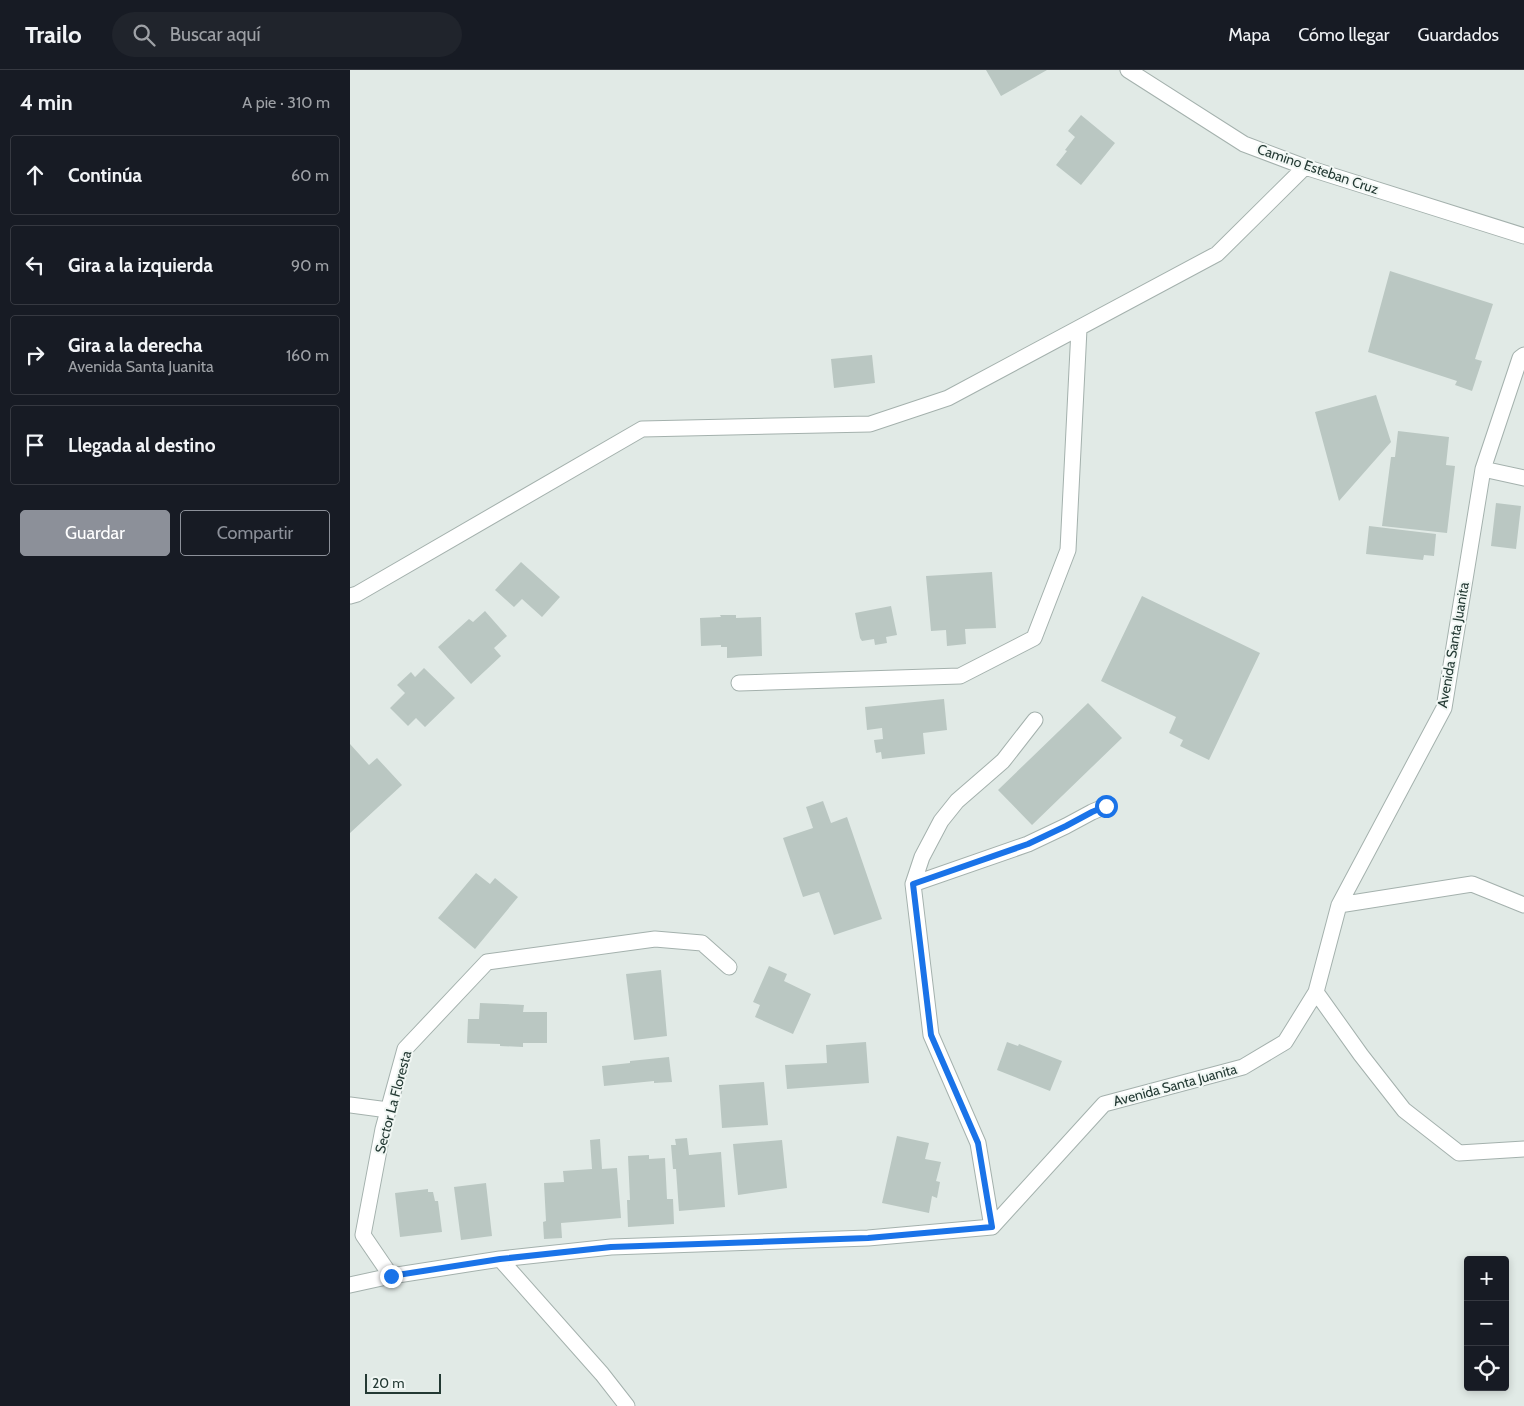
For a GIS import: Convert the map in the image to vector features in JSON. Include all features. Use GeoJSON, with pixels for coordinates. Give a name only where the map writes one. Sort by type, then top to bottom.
{"type":"FeatureCollection","features":[{"type":"Feature","properties":{"kind":"street","name":"Camino Esteban Cruz"},"geometry":{"type":"LineString","coordinates":[[1128,70],[1244,144],[1305,167],[1524,236]]}},
{"type":"Feature","properties":{"kind":"street"},"geometry":{"type":"LineString","coordinates":[[350,596],[357,594],[642,429],[870,424],[948,398],[1217,254],[1305,167]]}},
{"type":"Feature","properties":{"kind":"street"},"geometry":{"type":"LineString","coordinates":[[739,684],[960,676],[1034,638],[1068,550],[1079,329]]}},
{"type":"Feature","properties":{"kind":"street","name":"Avenida Santa Juanita"},"geometry":{"type":"LineString","coordinates":[[992,1227],[1104,1104],[1243,1067],[1285,1042],[1316,992],[1339,904],[1444,708],[1483,469],[1520,358],[1524,355]]}},
{"type":"Feature","properties":{"kind":"street"},"geometry":{"type":"LineString","coordinates":[[1483,469],[1524,478]]}},
{"type":"Feature","properties":{"kind":"street"},"geometry":{"type":"LineString","coordinates":[[350,1285],[391,1276],[500,1259],[611,1247],[868,1238],[992,1227],[978,1143],[931,1035],[913,884],[922,857],[941,821],[957,801],[1003,761],[1034,720]]}},
{"type":"Feature","properties":{"kind":"street"},"geometry":{"type":"LineString","coordinates":[[913,884],[1028,844],[1106,806]]}},
{"type":"Feature","properties":{"kind":"street"},"geometry":{"type":"LineString","coordinates":[[1339,904],[1472,884],[1524,904]]}},
{"type":"Feature","properties":{"kind":"street","name":"Sector La Floresta"},"geometry":{"type":"LineString","coordinates":[[391,1276],[363,1235],[383,1129],[404,1049],[487,962],[655,939],[702,944],[729,967]]}},
{"type":"Feature","properties":{"kind":"street"},"geometry":{"type":"LineString","coordinates":[[1316,992],[1360,1054],[1404,1110],[1458,1153],[1524,1149]]}},
{"type":"Feature","properties":{"kind":"street"},"geometry":{"type":"LineString","coordinates":[[350,1105],[388,1110]]}},
{"type":"Feature","properties":{"kind":"street"},"geometry":{"type":"LineString","coordinates":[[500,1259],[602,1374],[627,1406]]}},
{"type":"Feature","properties":{"kind":"building"},"geometry":{"type":"Polygon","coordinates":[[[986,70],[1047,70],[1001,96],[986,70]]]}},
{"type":"Feature","properties":{"kind":"building"},"geometry":{"type":"Polygon","coordinates":[[[1081,115],[1115,143],[1081,185],[1056,165],[1075,137],[1068,131],[1081,115]]]}},
{"type":"Feature","properties":{"kind":"building"},"geometry":{"type":"Polygon","coordinates":[[[1390,271],[1493,304],[1475,359],[1482,361],[1472,391],[1455,385],[1457,381],[1368,352],[1390,271]]]}},
{"type":"Feature","properties":{"kind":"building"},"geometry":{"type":"Polygon","coordinates":[[[872,355],[875,383],[834,388],[831,359],[872,355]]]}},
{"type":"Feature","properties":{"kind":"building"},"geometry":{"type":"Polygon","coordinates":[[[1376,395],[1391,442],[1339,501],[1315,412],[1376,395]]]}},
{"type":"Feature","properties":{"kind":"building"},"geometry":{"type":"Polygon","coordinates":[[[1398,431],[1449,437],[1446,465],[1455,466],[1447,533],[1382,526],[1391,457],[1395,457],[1398,431]]]}},
{"type":"Feature","properties":{"kind":"building"},"geometry":{"type":"Polygon","coordinates":[[[1496,503],[1521,506],[1516,549],[1491,546],[1496,503]]]}},
{"type":"Feature","properties":{"kind":"building"},"geometry":{"type":"Polygon","coordinates":[[[1369,526],[1436,534],[1434,556],[1424,555],[1423,560],[1366,554],[1369,526]]]}},
{"type":"Feature","properties":{"kind":"building"},"geometry":{"type":"Polygon","coordinates":[[[521,562],[560,597],[542,617],[522,599],[514,607],[495,590],[521,562]]]}},
{"type":"Feature","properties":{"kind":"building"},"geometry":{"type":"Polygon","coordinates":[[[992,572],[996,628],[965,629],[966,644],[947,646],[946,630],[931,631],[926,576],[992,572]]]}},
{"type":"Feature","properties":{"kind":"building"},"geometry":{"type":"Polygon","coordinates":[[[1142,596],[1260,653],[1209,760],[1180,746],[1183,740],[1169,733],[1176,717],[1101,681],[1142,596]]]}},
{"type":"Feature","properties":{"kind":"building"},"geometry":{"type":"Polygon","coordinates":[[[891,606],[897,635],[886,637],[887,643],[875,645],[874,639],[862,641],[855,613],[891,606]]]}},
{"type":"Feature","properties":{"kind":"building"},"geometry":{"type":"Polygon","coordinates":[[[485,611],[507,636],[494,648],[501,656],[471,684],[438,647],[469,619],[473,622],[485,611]]]}},
{"type":"Feature","properties":{"kind":"building"},"geometry":{"type":"Polygon","coordinates":[[[720,615],[736,615],[736,618],[761,617],[762,656],[727,658],[727,647],[721,647],[721,645],[701,646],[700,618],[721,617],[720,615]]]}},
{"type":"Feature","properties":{"kind":"building"},"geometry":{"type":"Polygon","coordinates":[[[424,668],[455,698],[425,727],[416,718],[408,726],[390,708],[405,693],[397,685],[411,672],[415,677],[424,668]]]}},
{"type":"Feature","properties":{"kind":"building"},"geometry":{"type":"Polygon","coordinates":[[[944,699],[947,730],[923,733],[925,754],[882,759],[881,752],[876,753],[874,740],[883,739],[882,728],[867,730],[865,707],[944,699]]]}},
{"type":"Feature","properties":{"kind":"building"},"geometry":{"type":"Polygon","coordinates":[[[1088,703],[1122,738],[1032,825],[998,790],[1088,703]]]}},
{"type":"Feature","properties":{"kind":"building"},"geometry":{"type":"Polygon","coordinates":[[[350,744],[369,765],[377,758],[402,785],[350,833],[350,744]]]}},
{"type":"Feature","properties":{"kind":"building"},"geometry":{"type":"Polygon","coordinates":[[[823,801],[831,823],[847,817],[882,919],[834,935],[819,892],[803,897],[783,838],[813,828],[806,807],[823,801]]]}},
{"type":"Feature","properties":{"kind":"building"},"geometry":{"type":"Polygon","coordinates":[[[476,873],[490,884],[495,878],[518,897],[475,949],[438,918],[476,873]]]}},
{"type":"Feature","properties":{"kind":"building"},"geometry":{"type":"Polygon","coordinates":[[[769,966],[787,974],[784,981],[811,994],[793,1034],[755,1017],[760,1005],[753,1002],[769,966]]]}},
{"type":"Feature","properties":{"kind":"building"},"geometry":{"type":"Polygon","coordinates":[[[661,970],[667,1036],[634,1040],[626,974],[661,970]]]}},
{"type":"Feature","properties":{"kind":"building"},"geometry":{"type":"Polygon","coordinates":[[[480,1003],[524,1005],[523,1012],[547,1012],[547,1043],[523,1043],[523,1047],[467,1043],[468,1019],[479,1019],[480,1003]]]}},
{"type":"Feature","properties":{"kind":"building"},"geometry":{"type":"Polygon","coordinates":[[[866,1042],[869,1083],[787,1089],[785,1065],[827,1063],[826,1045],[866,1042]]]}},
{"type":"Feature","properties":{"kind":"building"},"geometry":{"type":"Polygon","coordinates":[[[1007,1042],[1018,1046],[1019,1044],[1062,1061],[1050,1091],[997,1070],[1007,1042]]]}},
{"type":"Feature","properties":{"kind":"building"},"geometry":{"type":"Polygon","coordinates":[[[669,1057],[672,1082],[654,1083],[654,1081],[604,1086],[602,1066],[669,1057]]]}},
{"type":"Feature","properties":{"kind":"building"},"geometry":{"type":"Polygon","coordinates":[[[764,1082],[768,1125],[722,1128],[719,1085],[764,1082]]]}},
{"type":"Feature","properties":{"kind":"building"},"geometry":{"type":"Polygon","coordinates":[[[897,1136],[929,1143],[925,1159],[941,1162],[936,1181],[940,1182],[937,1198],[932,1196],[929,1213],[882,1203],[897,1136]]]}},
{"type":"Feature","properties":{"kind":"building"},"geometry":{"type":"Polygon","coordinates":[[[687,1138],[689,1155],[721,1152],[725,1207],[679,1211],[676,1169],[673,1169],[671,1145],[676,1145],[675,1139],[687,1138]]]}},
{"type":"Feature","properties":{"kind":"building"},"geometry":{"type":"Polygon","coordinates":[[[600,1139],[602,1169],[617,1168],[621,1218],[561,1223],[562,1238],[544,1239],[543,1222],[546,1221],[544,1183],[564,1182],[563,1171],[592,1169],[590,1140],[600,1139]]]}},
{"type":"Feature","properties":{"kind":"building"},"geometry":{"type":"Polygon","coordinates":[[[782,1140],[787,1188],[738,1195],[733,1144],[782,1140]]]}},
{"type":"Feature","properties":{"kind":"building"},"geometry":{"type":"Polygon","coordinates":[[[649,1155],[649,1159],[665,1158],[667,1199],[673,1199],[674,1224],[628,1227],[627,1200],[630,1200],[628,1156],[649,1155]]]}},
{"type":"Feature","properties":{"kind":"building"},"geometry":{"type":"Polygon","coordinates":[[[486,1183],[492,1236],[461,1240],[454,1187],[486,1183]]]}},
{"type":"Feature","properties":{"kind":"building"},"geometry":{"type":"Polygon","coordinates":[[[428,1189],[428,1192],[433,1192],[435,1201],[438,1201],[442,1232],[400,1237],[395,1193],[428,1189]]]}},
{"type":"Feature","properties":{"kind":"route"},"geometry":{"type":"LineString","coordinates":[[391,1276],[500,1259],[611,1247],[868,1238],[992,1227],[978,1143],[931,1035],[913,884],[1028,844],[1106,806]]}}]}
